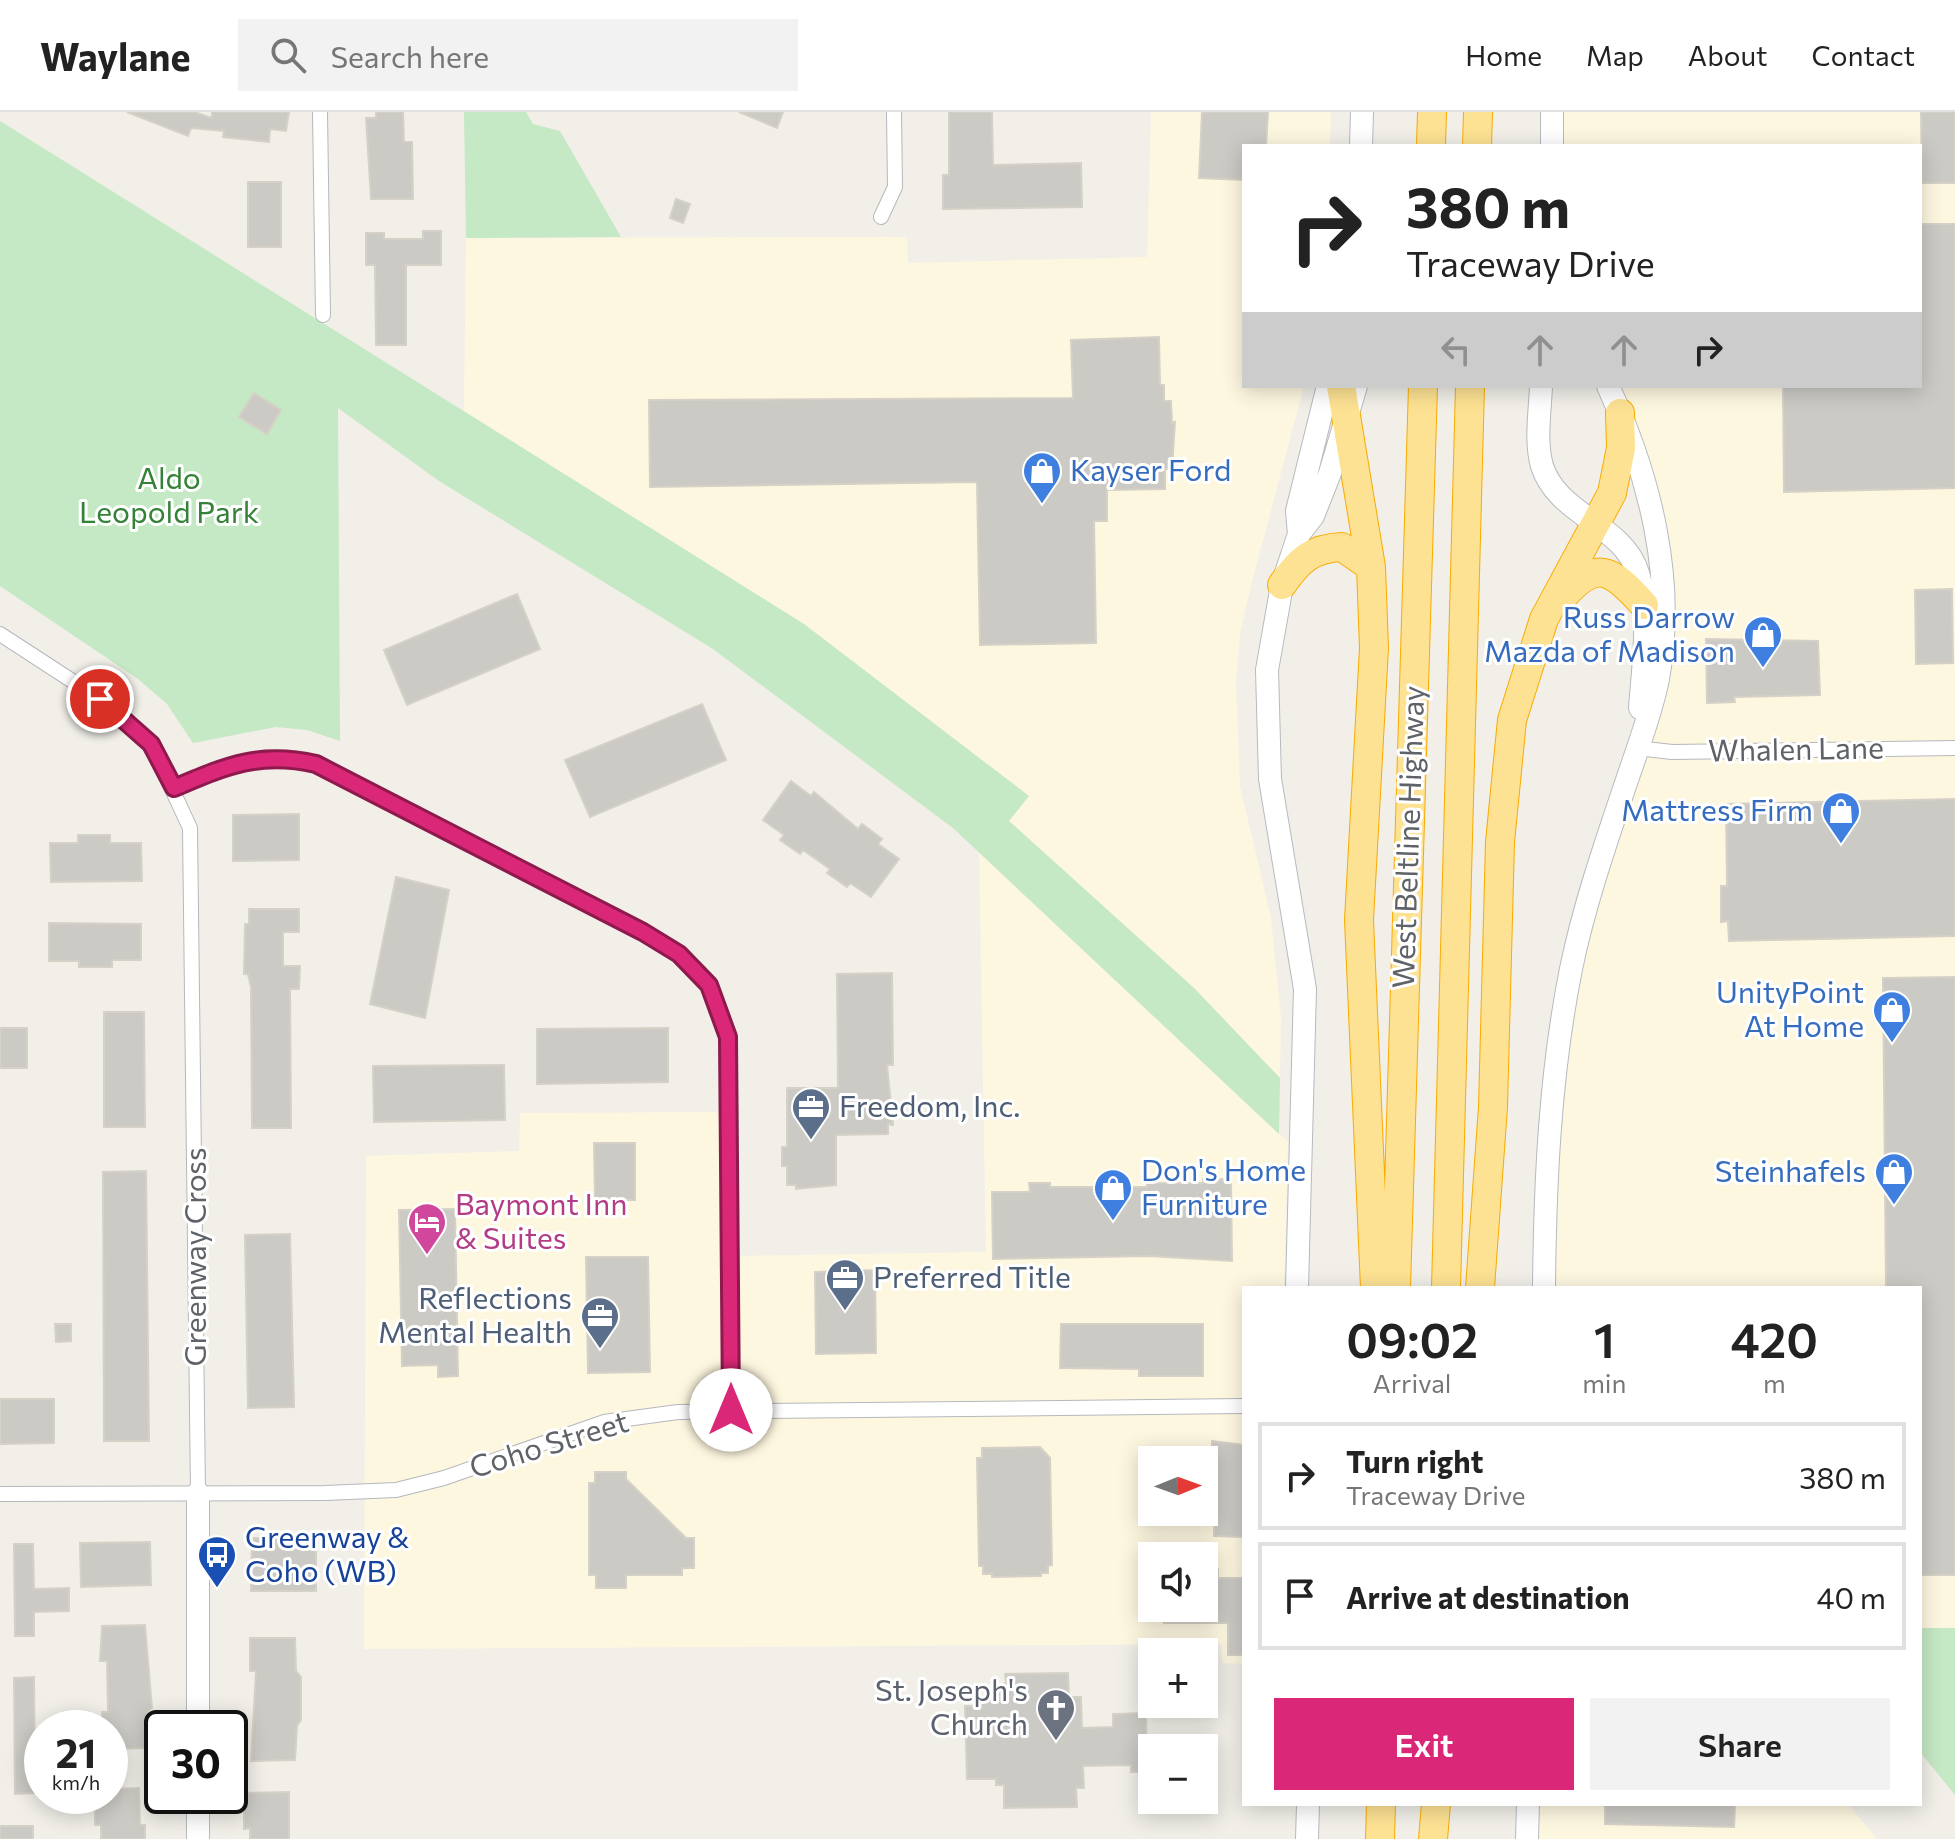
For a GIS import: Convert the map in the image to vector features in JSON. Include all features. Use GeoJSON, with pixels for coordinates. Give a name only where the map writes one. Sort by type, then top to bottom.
{"type":"FeatureCollection","features":[{"type":"Feature","properties":{"kind":"highway"},"geometry":{"type":"LineString","coordinates":[[1431,144],[1432,112]]}},
{"type":"Feature","properties":{"kind":"highway"},"geometry":{"type":"LineString","coordinates":[[1477,144],[1478,112]]}},
{"type":"Feature","properties":{"kind":"highway"},"geometry":{"type":"LineString","coordinates":[[1341,388],[1371,567],[1374,648],[1359,920],[1375,1286]]}},
{"type":"Feature","properties":{"kind":"highway","name":"West Beltline Highway"},"geometry":{"type":"LineString","coordinates":[[1396,1286],[1423,388]]}},
{"type":"Feature","properties":{"kind":"highway","name":"West Beltline Highway"},"geometry":{"type":"LineString","coordinates":[[1446,1286],[1470,388]]}},
{"type":"Feature","properties":{"kind":"highway"},"geometry":{"type":"LineString","coordinates":[[1480,1286],[1492,1122],[1505,770],[1521,685],[1544,619],[1612,493],[1618,471],[1620,413]]}},
{"type":"Feature","properties":{"kind":"highway"},"geometry":{"type":"LineString","coordinates":[[1282,585],[1297,563],[1319,549],[1342,547],[1371,567]]}},
{"type":"Feature","properties":{"kind":"highway"},"geometry":{"type":"LineString","coordinates":[[1544,619],[1572,586],[1589,573],[1605,571],[1620,578],[1644,605]]}},
{"type":"Feature","properties":{"kind":"highway"},"geometry":{"type":"LineString","coordinates":[[1380,1839],[1381,1806]]}},
{"type":"Feature","properties":{"kind":"highway"},"geometry":{"type":"LineString","coordinates":[[1433,1839],[1435,1806]]}},
{"type":"Feature","properties":{"kind":"street"},"geometry":{"type":"LineString","coordinates":[[320,112],[323,315]]}},
{"type":"Feature","properties":{"kind":"street"},"geometry":{"type":"LineString","coordinates":[[881,217],[895,187],[894,112]]}},
{"type":"Feature","properties":{"kind":"street"},"geometry":{"type":"LineString","coordinates":[[1361,144],[1362,112]]}},
{"type":"Feature","properties":{"kind":"street"},"geometry":{"type":"LineString","coordinates":[[1552,112],[1552,144]]}},
{"type":"Feature","properties":{"kind":"street"},"geometry":{"type":"LineString","coordinates":[[1299,534],[1297,511],[1328,388]]}},
{"type":"Feature","properties":{"kind":"street"},"geometry":{"type":"LineString","coordinates":[[1297,1286],[1305,989],[1270,779],[1266,724],[1271,638],[1282,585],[1299,534],[1313,516],[1346,426],[1356,388]]}},
{"type":"Feature","properties":{"kind":"street"},"geometry":{"type":"LineString","coordinates":[[1541,388],[1538,444],[1542,466],[1564,502],[1620,544],[1638,571],[1644,605],[1637,748]]}},
{"type":"Feature","properties":{"kind":"street"},"geometry":{"type":"LineString","coordinates":[[1544,1286],[1552,1085],[1571,969],[1597,870],[1658,680],[1663,627],[1663,577],[1656,528],[1620,413],[1609,388]]}},
{"type":"Feature","properties":{"kind":"street","name":"Greenway Cross"},"geometry":{"type":"LineString","coordinates":[[0,634],[100,699],[151,744],[190,828],[193,869],[198,1710]]}},
{"type":"Feature","properties":{"kind":"street","name":"Whalen Lane"},"geometry":{"type":"LineString","coordinates":[[1637,748],[1672,752],[1955,748]]}},
{"type":"Feature","properties":{"kind":"street"},"geometry":{"type":"LineString","coordinates":[[174,788],[234,763],[266,757],[316,764],[643,932],[695,968],[720,1008],[728,1037],[731,1410]]}},
{"type":"Feature","properties":{"kind":"street","name":"Coho Street"},"geometry":{"type":"LineString","coordinates":[[0,1494],[396,1490],[444,1478],[604,1422],[731,1410],[1242,1406]]}},
{"type":"Feature","properties":{"kind":"street"},"geometry":{"type":"LineString","coordinates":[[1307,1839],[1308,1806]]}},
{"type":"Feature","properties":{"kind":"street"},"geometry":{"type":"LineString","coordinates":[[1527,1839],[1528,1806]]}},
{"type":"Feature","properties":{"kind":"street"},"geometry":{"type":"LineString","coordinates":[[198,1814],[198,1839]]}},
{"type":"Feature","properties":{"kind":"shaded area"},"geometry":{"type":"Polygon","coordinates":[[[1151,112],[1331,112],[1330,144],[1242,144],[1242,388],[1303,388],[1240,633],[1236,681],[1240,786],[1271,918],[1281,1018],[1280,1078],[1194,988],[1009,821],[1029,796],[804,624],[464,411],[466,238],[907,237],[908,263],[1147,257],[1151,112]]]}},
{"type":"Feature","properties":{"kind":"shaded area"},"geometry":{"type":"Polygon","coordinates":[[[1552,112],[1955,112],[1955,1628],[1922,1628],[1922,1286],[1544,1286],[1552,1085],[1637,748],[1663,577],[1609,388],[1922,388],[1922,144],[1552,144],[1552,112]]]}},
{"type":"Feature","properties":{"kind":"shaded area"},"geometry":{"type":"Polygon","coordinates":[[[979,853],[1288,1142],[1284,1286],[1242,1286],[1242,1664],[1222,1663],[1218,1638],[1138,1638],[1138,1644],[364,1649],[366,1156],[519,1151],[520,1113],[730,1112],[730,1256],[986,1252],[979,853]]]}},
{"type":"Feature","properties":{"kind":"shaded area"},"geometry":{"type":"Polygon","coordinates":[[[1528,1806],[1850,1806],[1877,1839],[1527,1839],[1528,1806]]]}},
{"type":"Feature","properties":{"kind":"green space"},"geometry":{"type":"Polygon","coordinates":[[[464,112],[526,112],[533,124],[560,131],[621,237],[466,238],[464,112]]]}},
{"type":"Feature","properties":{"kind":"green space","name":"Aldo Leopold Park"},"geometry":{"type":"Polygon","coordinates":[[[0,121],[804,624],[1029,796],[1009,821],[1194,988],[1280,1078],[1279,1134],[953,828],[713,649],[439,481],[338,408],[340,741],[307,730],[276,727],[193,743],[167,704],[138,679],[0,586],[0,121]]]}},
{"type":"Feature","properties":{"kind":"green space"},"geometry":{"type":"Polygon","coordinates":[[[1922,1628],[1955,1628],[1955,1795],[1922,1754],[1922,1628]]]}},
{"type":"Feature","properties":{"kind":"building"},"geometry":{"type":"Polygon","coordinates":[[[127,112],[194,112],[212,118],[212,112],[289,112],[286,131],[270,129],[269,142],[223,137],[224,131],[191,128],[188,136],[127,112]]]}},
{"type":"Feature","properties":{"kind":"building"},"geometry":{"type":"Polygon","coordinates":[[[376,112],[403,112],[404,142],[412,142],[413,199],[371,199],[366,118],[376,118],[376,112]]]}},
{"type":"Feature","properties":{"kind":"building"},"geometry":{"type":"Polygon","coordinates":[[[739,112],[783,112],[777,128],[739,112]]]}},
{"type":"Feature","properties":{"kind":"building"},"geometry":{"type":"Polygon","coordinates":[[[949,112],[992,112],[993,165],[1081,163],[1082,207],[943,209],[943,175],[949,175],[949,112]]]}},
{"type":"Feature","properties":{"kind":"building"},"geometry":{"type":"Polygon","coordinates":[[[1202,112],[1268,112],[1266,144],[1242,144],[1242,180],[1199,178],[1202,112]]]}},
{"type":"Feature","properties":{"kind":"building"},"geometry":{"type":"Polygon","coordinates":[[[1921,112],[1955,112],[1955,183],[1922,183],[1921,112]]]}},
{"type":"Feature","properties":{"kind":"building"},"geometry":{"type":"Polygon","coordinates":[[[248,182],[281,182],[281,247],[248,247],[248,182]]]}},
{"type":"Feature","properties":{"kind":"building"},"geometry":{"type":"Polygon","coordinates":[[[676,199],[690,204],[683,223],[670,218],[676,199]]]}},
{"type":"Feature","properties":{"kind":"building"},"geometry":{"type":"Polygon","coordinates":[[[1922,224],[1955,224],[1955,488],[1784,492],[1783,388],[1922,388],[1922,224]]]}},
{"type":"Feature","properties":{"kind":"building"},"geometry":{"type":"Polygon","coordinates":[[[423,231],[441,231],[441,265],[406,265],[406,345],[376,345],[375,265],[366,265],[366,233],[384,233],[384,239],[423,239],[423,231]]]}},
{"type":"Feature","properties":{"kind":"building","name":"Kayser Ford"},"geometry":{"type":"Polygon","coordinates":[[[1159,337],[1160,385],[1164,385],[1164,401],[1171,401],[1172,423],[1175,422],[1172,469],[1165,469],[1165,489],[1107,490],[1107,521],[1094,521],[1096,643],[980,645],[977,482],[650,487],[649,400],[1073,398],[1071,340],[1159,337]]]}},
{"type":"Feature","properties":{"kind":"building"},"geometry":{"type":"Polygon","coordinates":[[[254,393],[281,410],[267,434],[239,417],[254,393]]]}},
{"type":"Feature","properties":{"kind":"building"},"geometry":{"type":"Polygon","coordinates":[[[1952,589],[1953,663],[1916,664],[1915,590],[1952,589]]]}},
{"type":"Feature","properties":{"kind":"building"},"geometry":{"type":"Polygon","coordinates":[[[517,594],[540,649],[407,705],[384,650],[517,594]]]}},
{"type":"Feature","properties":{"kind":"building","name":"Russ Darrow Mazda of Madison"},"geometry":{"type":"Polygon","coordinates":[[[1706,639],[1818,641],[1820,695],[1734,697],[1735,702],[1707,703],[1706,639]]]}},
{"type":"Feature","properties":{"kind":"building"},"geometry":{"type":"Polygon","coordinates":[[[702,704],[726,760],[590,817],[565,760],[702,704]]]}},
{"type":"Feature","properties":{"kind":"building"},"geometry":{"type":"Polygon","coordinates":[[[791,781],[811,796],[814,792],[858,829],[862,824],[882,839],[878,844],[899,859],[871,897],[850,883],[847,887],[827,873],[830,869],[803,850],[800,854],[780,840],[784,835],[763,820],[791,781]]]}},
{"type":"Feature","properties":{"kind":"building","name":"Mattress Firm"},"geometry":{"type":"Polygon","coordinates":[[[1955,799],[1955,936],[1729,941],[1728,921],[1721,922],[1721,886],[1727,886],[1726,804],[1955,799]]]}},
{"type":"Feature","properties":{"kind":"building"},"geometry":{"type":"Polygon","coordinates":[[[299,814],[299,860],[233,861],[233,815],[299,814]]]}},
{"type":"Feature","properties":{"kind":"building"},"geometry":{"type":"Polygon","coordinates":[[[78,835],[110,835],[110,843],[141,843],[142,881],[51,882],[50,843],[78,843],[78,835]]]}},
{"type":"Feature","properties":{"kind":"building"},"geometry":{"type":"Polygon","coordinates":[[[396,877],[449,890],[425,1018],[370,1004],[396,877]]]}},
{"type":"Feature","properties":{"kind":"building"},"geometry":{"type":"Polygon","coordinates":[[[249,909],[299,909],[299,932],[283,932],[283,966],[300,966],[299,989],[290,989],[291,1128],[252,1128],[251,988],[248,974],[244,974],[245,924],[249,924],[249,909]]]}},
{"type":"Feature","properties":{"kind":"building"},"geometry":{"type":"Polygon","coordinates":[[[49,923],[141,924],[141,960],[112,960],[112,967],[79,967],[79,961],[49,961],[49,923]]]}},
{"type":"Feature","properties":{"kind":"building"},"geometry":{"type":"Polygon","coordinates":[[[892,973],[893,1065],[887,1065],[893,1125],[888,1124],[888,1134],[836,1135],[836,1185],[796,1189],[796,1185],[787,1185],[787,1166],[782,1166],[782,1147],[787,1147],[787,1088],[838,1088],[837,974],[892,973]]]}},
{"type":"Feature","properties":{"kind":"building"},"geometry":{"type":"Polygon","coordinates":[[[1955,977],[1955,1575],[1922,1575],[1922,1286],[1886,1286],[1883,978],[1955,977]]]}},
{"type":"Feature","properties":{"kind":"building"},"geometry":{"type":"Polygon","coordinates":[[[104,1012],[144,1012],[145,1127],[104,1127],[104,1012]]]}},
{"type":"Feature","properties":{"kind":"building"},"geometry":{"type":"Polygon","coordinates":[[[0,1028],[27,1028],[27,1068],[0,1068],[0,1028]]]}},
{"type":"Feature","properties":{"kind":"building"},"geometry":{"type":"Polygon","coordinates":[[[668,1028],[668,1082],[537,1084],[537,1029],[668,1028]]]}},
{"type":"Feature","properties":{"kind":"building"},"geometry":{"type":"Polygon","coordinates":[[[504,1065],[505,1120],[374,1122],[373,1066],[504,1065]]]}},
{"type":"Feature","properties":{"kind":"building"},"geometry":{"type":"Polygon","coordinates":[[[594,1143],[635,1143],[635,1200],[595,1200],[594,1143]]]}},
{"type":"Feature","properties":{"kind":"building"},"geometry":{"type":"Polygon","coordinates":[[[146,1171],[149,1441],[104,1441],[103,1172],[146,1171]]]}},
{"type":"Feature","properties":{"kind":"building","name":"Don's Home Furniture"},"geometry":{"type":"Polygon","coordinates":[[[1203,1179],[1231,1179],[1232,1261],[1149,1256],[993,1259],[992,1192],[1030,1192],[1029,1183],[1050,1183],[1050,1187],[1147,1187],[1147,1183],[1203,1183],[1203,1179]]]}},
{"type":"Feature","properties":{"kind":"building","name":"Baymont Inn & Suites"},"geometry":{"type":"Polygon","coordinates":[[[455,1209],[458,1376],[438,1377],[438,1365],[402,1366],[399,1210],[455,1209]]]}},
{"type":"Feature","properties":{"kind":"building"},"geometry":{"type":"Polygon","coordinates":[[[290,1234],[294,1407],[248,1408],[245,1235],[290,1234]]]}},
{"type":"Feature","properties":{"kind":"building"},"geometry":{"type":"Polygon","coordinates":[[[586,1257],[648,1257],[650,1372],[588,1373],[586,1257]]]}},
{"type":"Feature","properties":{"kind":"building","name":"Preferred Title"},"geometry":{"type":"Polygon","coordinates":[[[875,1270],[876,1353],[816,1354],[815,1272],[875,1270]]]}},
{"type":"Feature","properties":{"kind":"building"},"geometry":{"type":"Polygon","coordinates":[[[55,1324],[71,1324],[71,1341],[56,1342],[55,1324]]]}},
{"type":"Feature","properties":{"kind":"building"},"geometry":{"type":"Polygon","coordinates":[[[1061,1324],[1203,1324],[1203,1376],[1139,1376],[1139,1369],[1060,1368],[1061,1324]]]}},
{"type":"Feature","properties":{"kind":"building"},"geometry":{"type":"Polygon","coordinates":[[[0,1399],[54,1399],[54,1443],[0,1444],[0,1399]]]}},
{"type":"Feature","properties":{"kind":"building"},"geometry":{"type":"Polygon","coordinates":[[[1212,1441],[1242,1445],[1242,1537],[1214,1536],[1214,1526],[1218,1526],[1218,1446],[1212,1446],[1212,1441]]]}},
{"type":"Feature","properties":{"kind":"building"},"geometry":{"type":"Polygon","coordinates":[[[1040,1447],[1050,1458],[1052,1565],[1048,1566],[1048,1573],[1041,1573],[1041,1576],[992,1577],[992,1574],[983,1574],[983,1566],[979,1566],[977,1458],[982,1458],[982,1448],[1040,1447]]]}},
{"type":"Feature","properties":{"kind":"building"},"geometry":{"type":"Polygon","coordinates":[[[595,1472],[626,1472],[626,1479],[686,1538],[694,1538],[694,1568],[682,1568],[682,1575],[626,1575],[626,1588],[596,1588],[596,1575],[589,1575],[589,1483],[595,1483],[595,1472]]]}},
{"type":"Feature","properties":{"kind":"building"},"geometry":{"type":"Polygon","coordinates":[[[252,1538],[316,1538],[316,1591],[251,1591],[252,1538]]]}},
{"type":"Feature","properties":{"kind":"building"},"geometry":{"type":"Polygon","coordinates":[[[150,1542],[151,1585],[81,1587],[80,1543],[150,1542]]]}},
{"type":"Feature","properties":{"kind":"building"},"geometry":{"type":"Polygon","coordinates":[[[14,1544],[33,1544],[34,1589],[69,1588],[69,1611],[34,1612],[34,1636],[15,1636],[14,1544]]]}},
{"type":"Feature","properties":{"kind":"building"},"geometry":{"type":"Polygon","coordinates":[[[1218,1578],[1242,1578],[1242,1655],[1228,1655],[1228,1623],[1164,1623],[1218,1622],[1218,1578]]]}},
{"type":"Feature","properties":{"kind":"building"},"geometry":{"type":"Polygon","coordinates":[[[145,1625],[152,1708],[144,1710],[144,1748],[128,1748],[128,1710],[108,1710],[107,1661],[100,1661],[102,1626],[145,1625]]]}},
{"type":"Feature","properties":{"kind":"building"},"geometry":{"type":"Polygon","coordinates":[[[250,1638],[295,1638],[296,1671],[301,1677],[301,1720],[297,1726],[295,1760],[251,1761],[256,1671],[250,1671],[250,1638]]]}},
{"type":"Feature","properties":{"kind":"building","name":"St. Joseph's Church"},"geometry":{"type":"Polygon","coordinates":[[[1068,1673],[1069,1697],[1081,1697],[1082,1728],[1113,1727],[1113,1714],[1138,1713],[1138,1718],[1146,1718],[1146,1734],[1138,1734],[1138,1772],[1131,1772],[1131,1765],[1083,1766],[1084,1788],[1076,1788],[1077,1807],[1004,1808],[1004,1785],[996,1785],[996,1779],[967,1779],[965,1706],[977,1706],[1006,1682],[1005,1674],[1068,1673]]]}},
{"type":"Feature","properties":{"kind":"building"},"geometry":{"type":"Polygon","coordinates":[[[34,1677],[34,1710],[24,1710],[24,1794],[15,1794],[14,1678],[34,1677]]]}},
{"type":"Feature","properties":{"kind":"building"},"geometry":{"type":"Polygon","coordinates":[[[128,1788],[139,1788],[140,1825],[145,1825],[145,1839],[101,1839],[101,1825],[95,1825],[95,1814],[128,1814],[128,1788]]]}},
{"type":"Feature","properties":{"kind":"building"},"geometry":{"type":"Polygon","coordinates":[[[289,1792],[289,1839],[250,1839],[250,1828],[244,1829],[248,1793],[289,1792]]]}},
{"type":"Feature","properties":{"kind":"building"},"geometry":{"type":"Polygon","coordinates":[[[1605,1806],[1735,1806],[1734,1827],[1605,1824],[1605,1806]]]}},
{"type":"Feature","properties":{"kind":"building"},"geometry":{"type":"Polygon","coordinates":[[[0,1826],[33,1826],[33,1839],[0,1839],[0,1826]]]}},
{"type":"Feature","properties":{"kind":"place","name":"Kayser Ford"},"geometry":{"type":"Point","coordinates":[1042,505]}},
{"type":"Feature","properties":{"kind":"place","name":"Russ Darrow Mazda of Madison"},"geometry":{"type":"Point","coordinates":[1763,669]}},
{"type":"Feature","properties":{"kind":"place","name":"Mattress Firm"},"geometry":{"type":"Point","coordinates":[1841,845]}},
{"type":"Feature","properties":{"kind":"place","name":"UnityPoint At Home"},"geometry":{"type":"Point","coordinates":[1892,1044]}},
{"type":"Feature","properties":{"kind":"place","name":"Freedom, Inc."},"geometry":{"type":"Point","coordinates":[811,1141]}},
{"type":"Feature","properties":{"kind":"place","name":"Steinhafels"},"geometry":{"type":"Point","coordinates":[1894,1206]}},
{"type":"Feature","properties":{"kind":"place","name":"Don's Home Furniture"},"geometry":{"type":"Point","coordinates":[1113,1222]}},
{"type":"Feature","properties":{"kind":"place","name":"Baymont Inn & Suites"},"geometry":{"type":"Point","coordinates":[427,1256]}},
{"type":"Feature","properties":{"kind":"place","name":"Preferred Title"},"geometry":{"type":"Point","coordinates":[845,1312]}},
{"type":"Feature","properties":{"kind":"place","name":"Reflections Mental Health"},"geometry":{"type":"Point","coordinates":[600,1350]}},
{"type":"Feature","properties":{"kind":"place","name":"Greenway & Coho (WB)"},"geometry":{"type":"Point","coordinates":[217,1589]}},
{"type":"Feature","properties":{"kind":"place","name":"St. Joseph's Church"},"geometry":{"type":"Point","coordinates":[1056,1742]}},
{"type":"Feature","properties":{"kind":"route"},"geometry":{"type":"LineString","coordinates":[[100,699],[151,744],[174,788],[234,763],[266,757],[316,764],[643,932],[679,954],[695,968],[709,985],[720,1008],[728,1037],[731,1410]]}}]}
